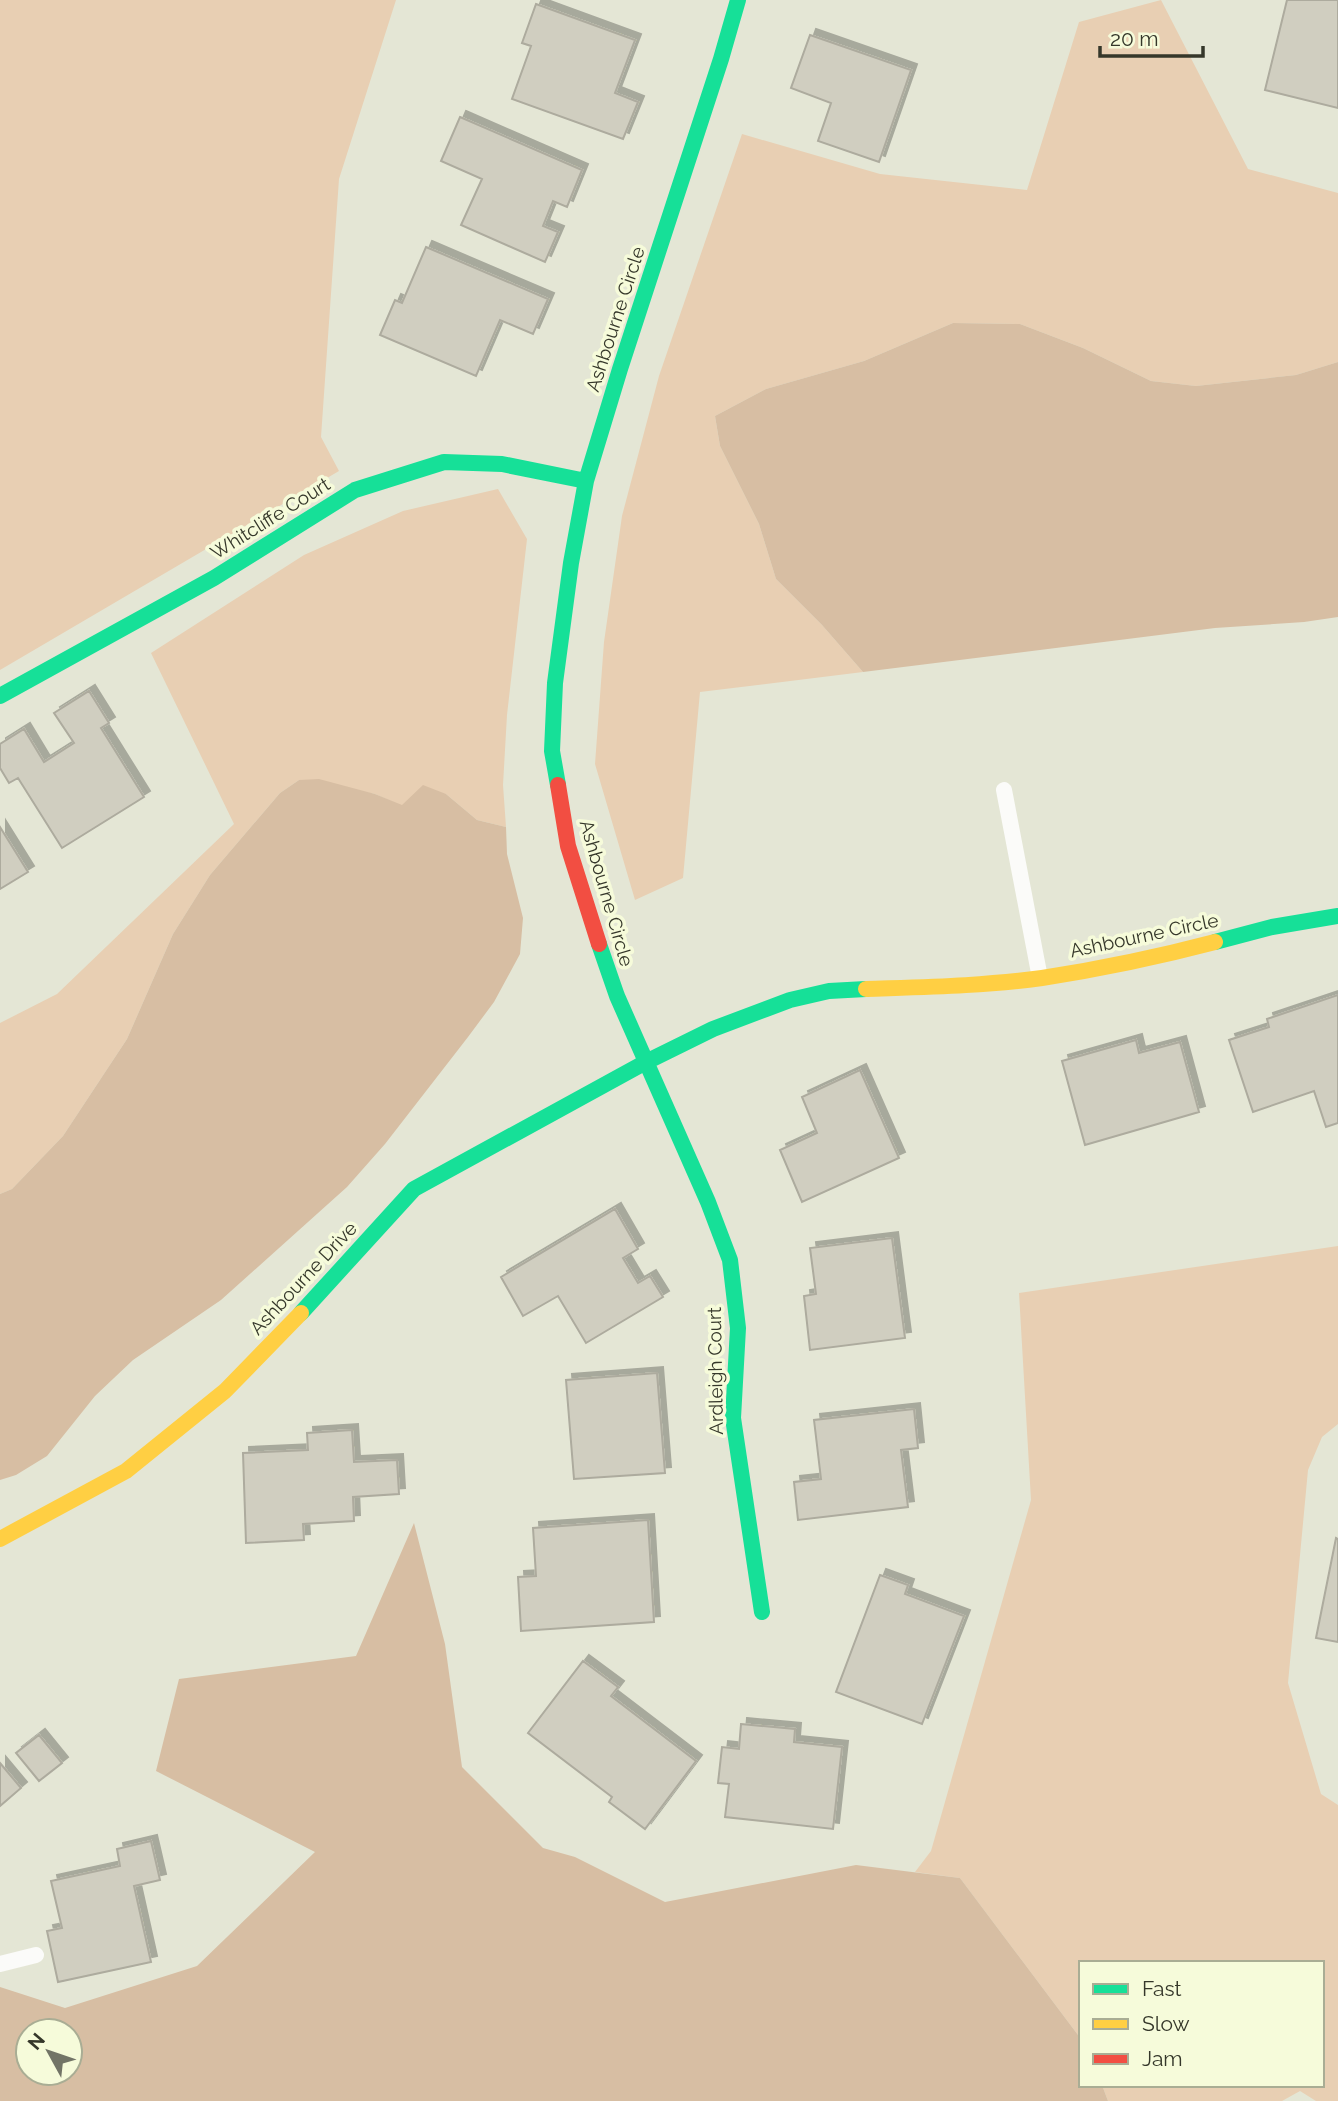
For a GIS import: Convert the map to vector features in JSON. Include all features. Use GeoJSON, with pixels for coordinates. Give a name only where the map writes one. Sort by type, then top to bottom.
{"type":"FeatureCollection","features":[{"type":"Feature","properties":{"kind":"street","name":"Ashbourne Circle"},"geometry":{"type":"LineString","coordinates":[[738,0],[586,481],[571,563],[555,682],[552,751],[568,846],[603,958],[646,1062],[748,1015],[790,1000],[829,991],[1040,978],[1152,959],[1272,927],[1338,916]]}},
{"type":"Feature","properties":{"kind":"street","name":"Whitcliffe Court"},"geometry":{"type":"LineString","coordinates":[[0,696],[214,578],[355,490],[444,462],[502,464],[586,481]]}},
{"type":"Feature","properties":{"kind":"street","name":"Ashbourne Drive"},"geometry":{"type":"LineString","coordinates":[[0,1539],[126,1471],[225,1391],[414,1189],[646,1062]]}},
{"type":"Feature","properties":{"kind":"street","name":"Ardleigh Court"},"geometry":{"type":"LineString","coordinates":[[646,1062],[708,1202],[730,1261],[738,1328],[733,1418],[762,1612]]}},
{"type":"Feature","properties":{"kind":"lane"},"geometry":{"type":"LineString","coordinates":[[1004,790],[1040,978]]}},
{"type":"Feature","properties":{"kind":"lane"},"geometry":{"type":"LineString","coordinates":[[0,1964],[36,1955]]}},
{"type":"Feature","properties":{"kind":"shaded area"},"geometry":{"type":"Polygon","coordinates":[[[0,0],[396,0],[339,179],[321,437],[339,471],[0,670],[0,0]]]}},
{"type":"Feature","properties":{"kind":"shaded area"},"geometry":{"type":"Polygon","coordinates":[[[1161,0],[1248,169],[1338,193],[1338,362],[1296,375],[1196,386],[1151,381],[1083,348],[1020,324],[953,323],[864,361],[766,389],[715,416],[720,446],[759,524],[776,579],[822,625],[863,672],[700,692],[683,878],[635,900],[595,764],[604,642],[622,516],[659,376],[742,134],[880,174],[1027,190],[1079,22],[1161,0]]]}},
{"type":"Feature","properties":{"kind":"shaded area"},"geometry":{"type":"Polygon","coordinates":[[[953,323],[1020,324],[1083,348],[1151,381],[1196,386],[1296,375],[1338,362],[1338,617],[1215,628],[863,672],[822,625],[776,579],[759,524],[720,446],[715,416],[766,389],[864,361],[953,323]]]}},
{"type":"Feature","properties":{"kind":"shaded area"},"geometry":{"type":"Polygon","coordinates":[[[498,489],[527,539],[507,715],[503,785],[506,827],[477,820],[446,794],[402,806],[375,794],[299,780],[280,793],[210,875],[173,934],[127,1039],[63,1136],[12,1189],[0,1194],[0,1023],[57,994],[234,824],[151,653],[304,555],[403,511],[498,489]]]}},
{"type":"Feature","properties":{"kind":"shaded area"},"geometry":{"type":"Polygon","coordinates":[[[319,779],[375,794],[402,805],[423,785],[446,794],[477,820],[506,827],[507,854],[523,918],[520,954],[494,1002],[385,1144],[347,1187],[221,1300],[133,1360],[95,1396],[47,1456],[16,1475],[0,1480],[0,1194],[12,1189],[63,1136],[127,1039],[173,934],[210,875],[280,793],[299,780],[319,779]]]}},
{"type":"Feature","properties":{"kind":"shaded area"},"geometry":{"type":"Polygon","coordinates":[[[1338,1246],[1338,1424],[1322,1437],[1308,1470],[1288,1683],[1321,1794],[1338,1805],[1338,2101],[1316,2101],[1300,2091],[1282,2101],[1108,2101],[1103,2087],[1324,2087],[1324,1961],[1079,1961],[1079,2036],[960,1878],[915,1872],[931,1851],[1031,1500],[1019,1293],[1338,1246]]]}},
{"type":"Feature","properties":{"kind":"shaded area"},"geometry":{"type":"Polygon","coordinates":[[[414,1523],[445,1644],[462,1767],[543,1848],[575,1857],[665,1902],[856,1865],[960,1878],[1079,2036],[1079,2087],[1103,2087],[1108,2101],[0,2101],[0,1987],[65,2008],[197,1966],[315,1852],[156,1771],[179,1679],[356,1656],[414,1523]]]}},
{"type":"Feature","properties":{"kind":"building"},"geometry":{"type":"Polygon","coordinates":[[[1287,0],[1338,0],[1338,108],[1265,90],[1287,0]]]}},
{"type":"Feature","properties":{"kind":"building"},"geometry":{"type":"Polygon","coordinates":[[[536,4],[635,40],[615,93],[638,102],[623,139],[512,99],[531,46],[522,43],[536,4]]]}},
{"type":"Feature","properties":{"kind":"building"},"geometry":{"type":"Polygon","coordinates":[[[810,35],[911,70],[879,162],[818,141],[831,103],[791,88],[810,35]]]}},
{"type":"Feature","properties":{"kind":"building"},"geometry":{"type":"Polygon","coordinates":[[[460,117],[582,170],[567,207],[553,201],[543,226],[558,232],[545,262],[461,225],[482,179],[441,161],[460,117]]]}},
{"type":"Feature","properties":{"kind":"building"},"geometry":{"type":"Polygon","coordinates":[[[426,247],[548,299],[533,334],[500,320],[476,376],[380,335],[395,300],[402,303],[426,247]]]}},
{"type":"Feature","properties":{"kind":"building"},"geometry":{"type":"Polygon","coordinates":[[[89,691],[109,723],[101,728],[144,797],[62,848],[18,778],[9,783],[0,768],[0,744],[24,729],[44,762],[74,743],[54,713],[89,691]]]}},
{"type":"Feature","properties":{"kind":"building"},"geometry":{"type":"Polygon","coordinates":[[[0,827],[28,872],[0,889],[0,827]]]}},
{"type":"Feature","properties":{"kind":"building"},"geometry":{"type":"Polygon","coordinates":[[[1338,995],[1338,1123],[1326,1127],[1314,1091],[1253,1112],[1229,1040],[1269,1027],[1267,1019],[1338,995]]]}},
{"type":"Feature","properties":{"kind":"building"},"geometry":{"type":"Polygon","coordinates":[[[1136,1040],[1139,1053],[1180,1042],[1199,1112],[1085,1145],[1062,1061],[1136,1040]]]}},
{"type":"Feature","properties":{"kind":"building"},"geometry":{"type":"Polygon","coordinates":[[[860,1070],[899,1158],[802,1202],[780,1150],[817,1133],[802,1097],[860,1070]]]}},
{"type":"Feature","properties":{"kind":"building"},"geometry":{"type":"Polygon","coordinates":[[[615,1209],[638,1249],[623,1258],[638,1283],[650,1276],[663,1297],[586,1343],[558,1296],[523,1316],[501,1277],[615,1209]]]}},
{"type":"Feature","properties":{"kind":"building"},"geometry":{"type":"Polygon","coordinates":[[[892,1238],[905,1338],[810,1350],[804,1296],[816,1294],[810,1248],[892,1238]]]}},
{"type":"Feature","properties":{"kind":"building"},"geometry":{"type":"Polygon","coordinates":[[[657,1373],[665,1473],[574,1479],[566,1380],[657,1373]]]}},
{"type":"Feature","properties":{"kind":"building"},"geometry":{"type":"Polygon","coordinates":[[[914,1409],[918,1448],[901,1450],[908,1507],[798,1520],[794,1482],[821,1479],[814,1420],[914,1409]]]}},
{"type":"Feature","properties":{"kind":"building"},"geometry":{"type":"Polygon","coordinates":[[[352,1430],[354,1462],[397,1460],[399,1494],[353,1497],[354,1521],[303,1524],[304,1540],[246,1543],[243,1453],[308,1450],[307,1433],[352,1430]]]}},
{"type":"Feature","properties":{"kind":"building"},"geometry":{"type":"Polygon","coordinates":[[[648,1520],[654,1622],[521,1631],[518,1577],[536,1576],[533,1528],[648,1520]]]}},
{"type":"Feature","properties":{"kind":"building"},"geometry":{"type":"Polygon","coordinates":[[[1336,1538],[1338,1539],[1338,1642],[1316,1638],[1336,1538]]]}},
{"type":"Feature","properties":{"kind":"building"},"geometry":{"type":"Polygon","coordinates":[[[880,1575],[908,1585],[905,1594],[964,1616],[922,1724],[836,1692],[880,1575]]]}},
{"type":"Feature","properties":{"kind":"building"},"geometry":{"type":"Polygon","coordinates":[[[583,1661],[618,1687],[611,1696],[696,1761],[645,1829],[609,1802],[612,1797],[528,1733],[583,1661]]]}},
{"type":"Feature","properties":{"kind":"building"},"geometry":{"type":"Polygon","coordinates":[[[741,1724],[795,1729],[794,1742],[842,1747],[833,1829],[725,1817],[729,1784],[718,1783],[722,1747],[739,1749],[741,1724]]]}},
{"type":"Feature","properties":{"kind":"building"},"geometry":{"type":"Polygon","coordinates":[[[39,1735],[62,1763],[39,1781],[16,1753],[39,1735]]]}},
{"type":"Feature","properties":{"kind":"building"},"geometry":{"type":"Polygon","coordinates":[[[0,1763],[21,1788],[0,1806],[0,1763]]]}},
{"type":"Feature","properties":{"kind":"building"},"geometry":{"type":"Polygon","coordinates":[[[151,1841],[160,1880],[134,1886],[151,1962],[58,1982],[47,1931],[62,1928],[51,1881],[120,1866],[117,1849],[151,1841]]]}},
{"type":"Feature","properties":{"kind":"traffic: fast"},"geometry":{"type":"LineString","coordinates":[[558,785],[552,751],[555,683],[571,563],[586,481],[738,0]]}},
{"type":"Feature","properties":{"kind":"traffic: fast"},"geometry":{"type":"LineString","coordinates":[[0,696],[214,578],[355,490],[444,462],[502,464],[586,481]]}},
{"type":"Feature","properties":{"kind":"traffic: fast"},"geometry":{"type":"LineString","coordinates":[[1215,942],[1272,927],[1338,916]]}},
{"type":"Feature","properties":{"kind":"traffic: fast"},"geometry":{"type":"LineString","coordinates":[[599,944],[617,996],[708,1202],[730,1260],[738,1328],[733,1418],[762,1612]]}},
{"type":"Feature","properties":{"kind":"traffic: fast"},"geometry":{"type":"LineString","coordinates":[[301,1313],[414,1189],[646,1062],[713,1029],[790,1000],[829,991],[866,989]]}},
{"type":"Feature","properties":{"kind":"traffic: slow"},"geometry":{"type":"LineString","coordinates":[[866,989],[1020,981],[1085,971],[1215,942]]}},
{"type":"Feature","properties":{"kind":"traffic: slow"},"geometry":{"type":"LineString","coordinates":[[0,1539],[126,1471],[225,1391],[301,1313]]}},
{"type":"Feature","properties":{"kind":"traffic: jam"},"geometry":{"type":"LineString","coordinates":[[558,785],[568,846],[599,944]]}}]}
